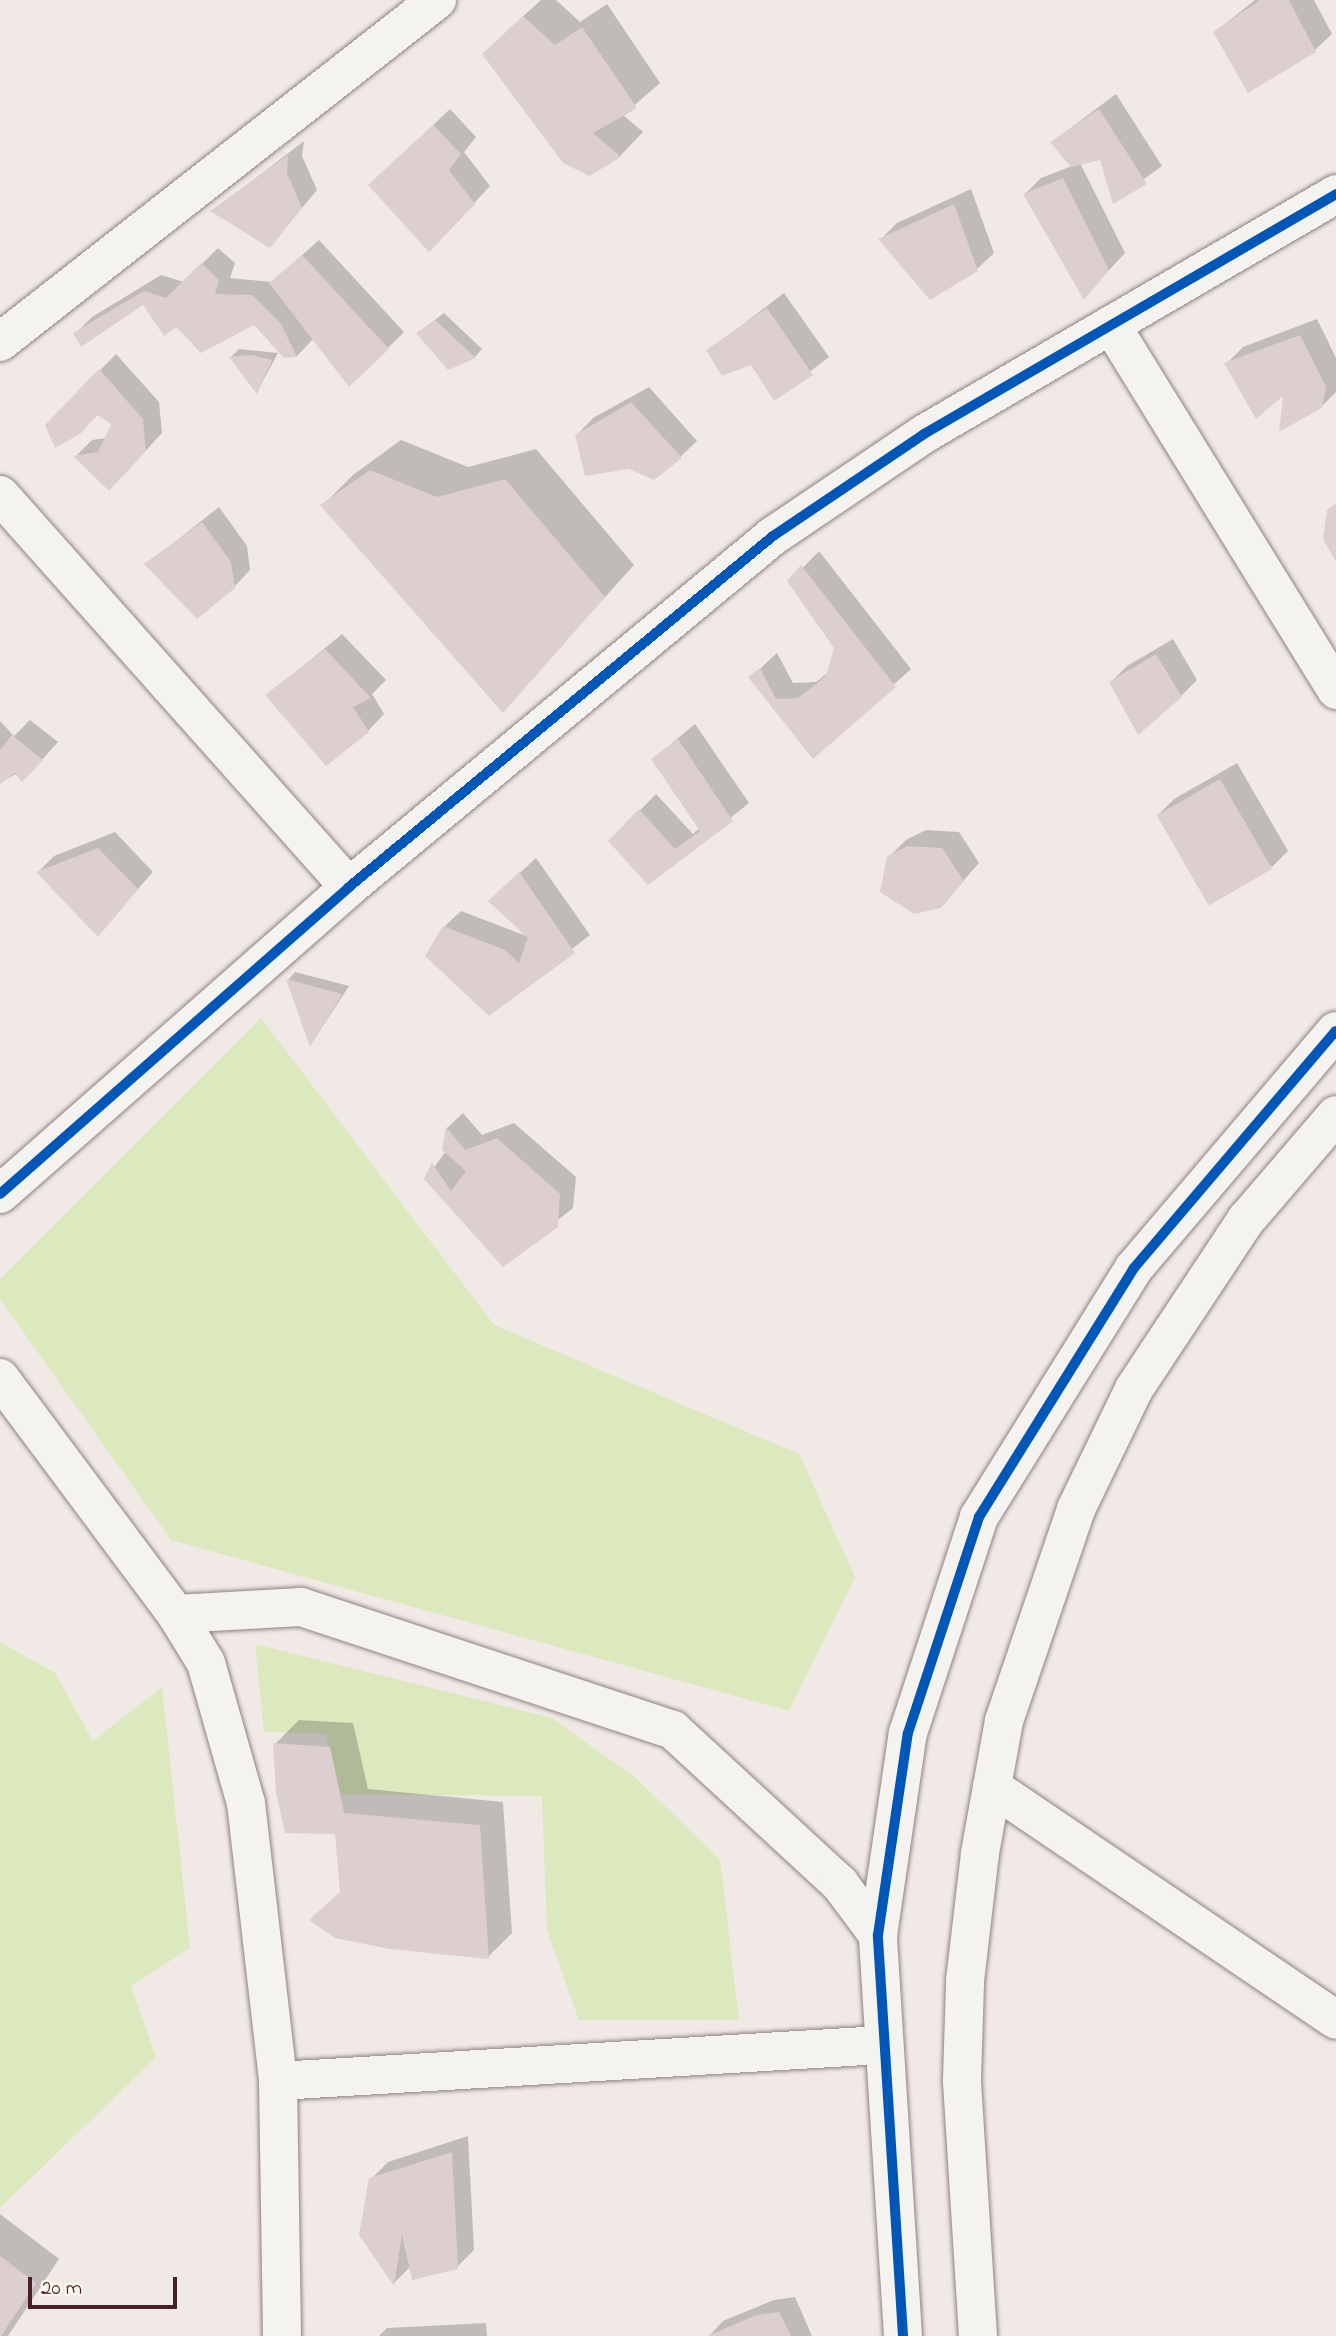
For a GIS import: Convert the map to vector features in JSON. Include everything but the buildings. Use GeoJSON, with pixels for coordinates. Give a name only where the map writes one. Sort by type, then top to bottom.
{"type":"FeatureCollection","features":[{"type":"Feature","properties":{"kind":"street"},"geometry":{"type":"LineString","coordinates":[[0,342],[437,0]]}},
{"type":"Feature","properties":{"kind":"street"},"geometry":{"type":"LineString","coordinates":[[0,1194],[349,887],[773,536],[924,434],[1336,194]]}},
{"type":"Feature","properties":{"kind":"street"},"geometry":{"type":"LineString","coordinates":[[1111,325],[1336,690]]}},
{"type":"Feature","properties":{"kind":"street"},"geometry":{"type":"LineString","coordinates":[[0,495],[349,887]]}},
{"type":"Feature","properties":{"kind":"street"},"geometry":{"type":"LineString","coordinates":[[903,2336],[882,2045],[878,1935],[908,1733],[979,1517],[1134,1268],[1336,1031]]}},
{"type":"Feature","properties":{"kind":"street"},"geometry":{"type":"LineString","coordinates":[[978,2336],[962,2080],[965,1981],[1004,1721],[1076,1509],[1134,1389],[1246,1220],[1336,1115]]}},
{"type":"Feature","properties":{"kind":"street"},"geometry":{"type":"LineString","coordinates":[[0,1378],[176,1614],[206,1663],[246,1803],[278,2081],[282,2336]]}},
{"type":"Feature","properties":{"kind":"street"},"geometry":{"type":"LineString","coordinates":[[176,1614],[301,1607],[673,1730],[840,1884],[878,1935]]}},
{"type":"Feature","properties":{"kind":"street"},"geometry":{"type":"LineString","coordinates":[[992,1787],[1336,2020]]}},
{"type":"Feature","properties":{"kind":"street"},"geometry":{"type":"LineString","coordinates":[[278,2081],[882,2045]]}},
{"type":"Feature","properties":{"kind":"green space"},"geometry":{"type":"Polygon","coordinates":[[[261,1018],[494,1325],[799,1454],[855,1577],[789,1711],[171,1540],[0,1299],[0,1279],[261,1018]]]}},
{"type":"Feature","properties":{"kind":"green space"},"geometry":{"type":"Polygon","coordinates":[[[0,1642],[55,1673],[93,1741],[162,1687],[190,1948],[131,1986],[156,2057],[0,2208],[0,1642]]]}},
{"type":"Feature","properties":{"kind":"green space"},"geometry":{"type":"Polygon","coordinates":[[[255,1644],[552,1718],[637,1779],[720,1860],[739,2020],[579,2020],[547,1930],[542,1796],[341,1794],[326,1734],[264,1732],[255,1644]]]}},
{"type":"Feature","properties":{"kind":"cycle path"},"geometry":{"type":"LineString","coordinates":[[0,1194],[349,887],[773,536],[924,434],[1336,194]]}},
{"type":"Feature","properties":{"kind":"cycle path"},"geometry":{"type":"LineString","coordinates":[[903,2336],[878,1935],[908,1733],[979,1517],[1134,1268],[1336,1031]]}}]}
